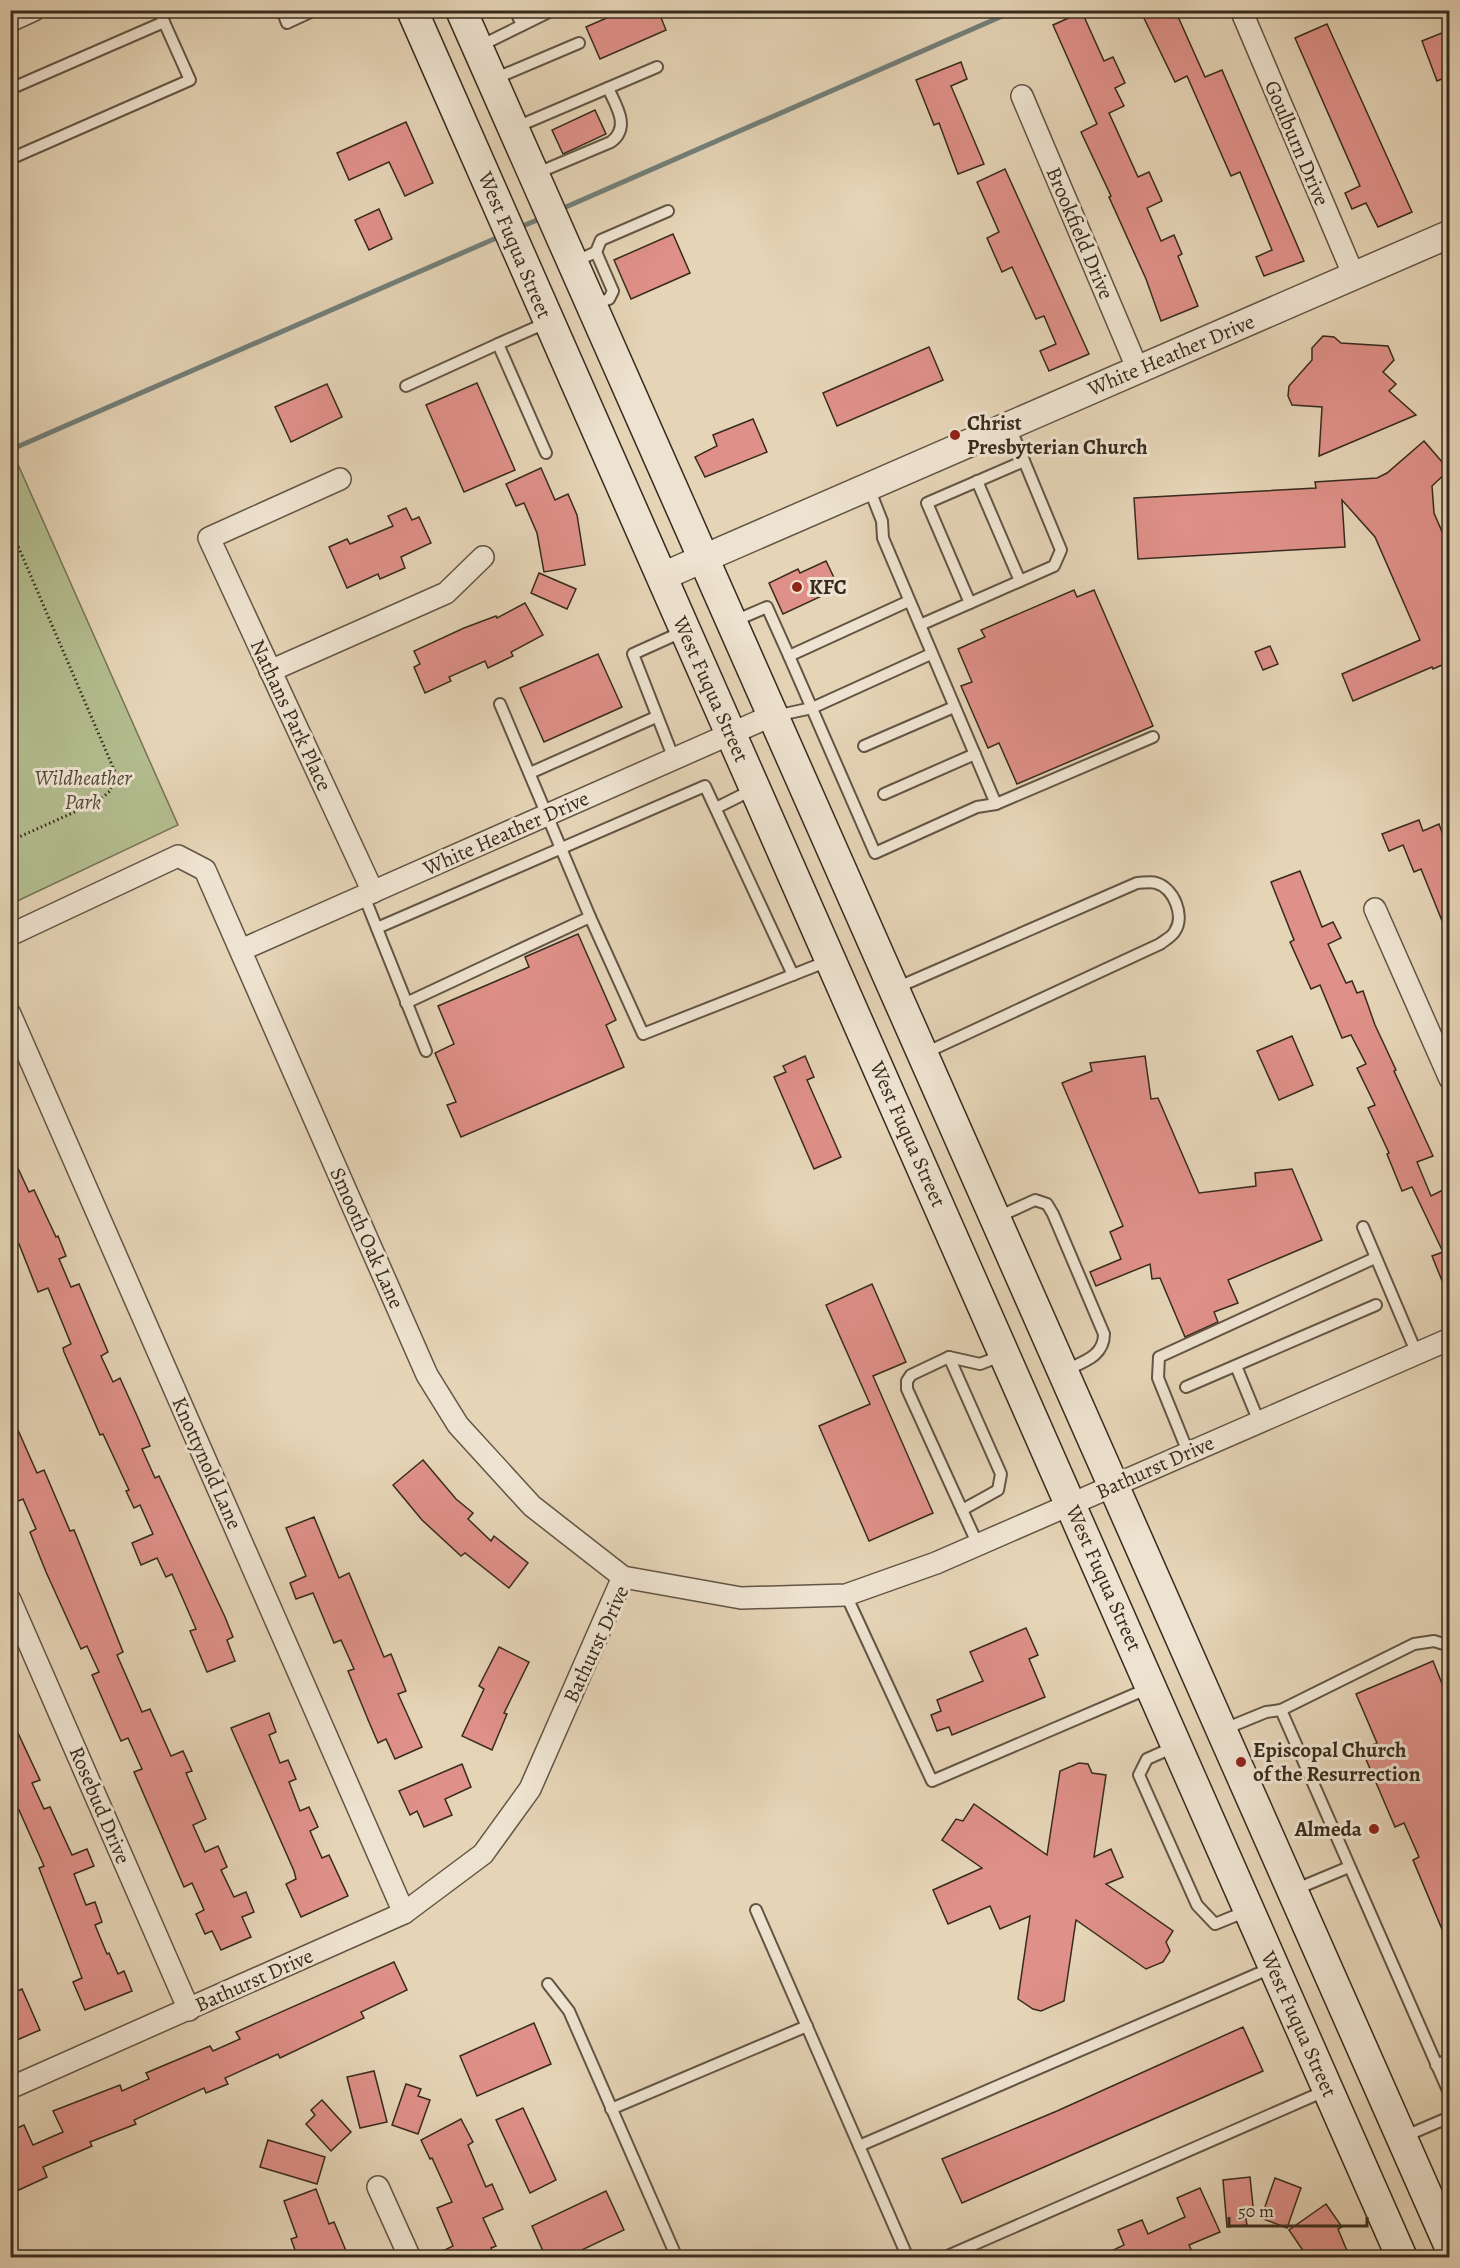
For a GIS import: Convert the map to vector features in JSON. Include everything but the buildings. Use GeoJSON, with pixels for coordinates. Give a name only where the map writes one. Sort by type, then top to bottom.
{"type":"FeatureCollection","features":[{"type":"Feature","properties":{"kind":"main road","name":"West Fuqua Street"},"geometry":{"type":"LineString","coordinates":[[412,10],[684,631],[955,1238],[1400,2253]]}},
{"type":"Feature","properties":{"kind":"main road","name":"West Fuqua Street"},"geometry":{"type":"LineString","coordinates":[[461,10],[557,222],[585,257],[593,304],[705,557],[771,716],[1401,2138],[1447,2233]]}},
{"type":"Feature","properties":{"kind":"main road"},"geometry":{"type":"LineString","coordinates":[[462,125],[503,105]]}},
{"type":"Feature","properties":{"kind":"main road"},"geometry":{"type":"LineString","coordinates":[[548,322],[593,304]]}},
{"type":"Feature","properties":{"kind":"main road"},"geometry":{"type":"LineString","coordinates":[[830,959],[871,941]]}},
{"type":"Feature","properties":{"kind":"main road"},"geometry":{"type":"LineString","coordinates":[[955,1238],[995,1218]]}},
{"type":"Feature","properties":{"kind":"main road"},"geometry":{"type":"LineString","coordinates":[[1248,1910],[1292,1891]]}},
{"type":"Feature","properties":{"kind":"main road"},"geometry":{"type":"LineString","coordinates":[[1400,2253],[1447,2233]]}},
{"type":"Feature","properties":{"kind":"street","name":"Goulburn Drive"},"geometry":{"type":"LineString","coordinates":[[1241,10],[1354,276]]}},
{"type":"Feature","properties":{"kind":"street"},"geometry":{"type":"LineString","coordinates":[[10,21],[33,11]]}},
{"type":"Feature","properties":{"kind":"street","name":"Brookfield Drive"},"geometry":{"type":"LineString","coordinates":[[1022,96],[1138,370]]}},
{"type":"Feature","properties":{"kind":"street","name":"White Heather Drive"},"geometry":{"type":"LineString","coordinates":[[662,577],[1008,424],[1138,370],[1449,234]]}},
{"type":"Feature","properties":{"kind":"street","name":"Nathans Park Place"},"geometry":{"type":"LineString","coordinates":[[340,479],[209,538],[369,894]]}},
{"type":"Feature","properties":{"kind":"street"},"geometry":{"type":"LineString","coordinates":[[270,671],[446,593],[483,557]]}},
{"type":"Feature","properties":{"kind":"street","name":"White Heather Drive"},"geometry":{"type":"LineString","coordinates":[[241,950],[771,716]]}},
{"type":"Feature","properties":{"kind":"street","name":"Smooth Oak Lane"},"geometry":{"type":"LineString","coordinates":[[10,934],[178,856],[205,870],[427,1375],[458,1425],[532,1506],[623,1577]]}},
{"type":"Feature","properties":{"kind":"street"},"geometry":{"type":"LineString","coordinates":[[1375,909],[1449,1079]]}},
{"type":"Feature","properties":{"kind":"street","name":"Knottynold Lane"},"geometry":{"type":"LineString","coordinates":[[10,1014],[404,1913]]}},
{"type":"Feature","properties":{"kind":"street","name":"Bathurst Drive"},"geometry":{"type":"LineString","coordinates":[[10,2088],[404,1913],[483,1854],[530,1789],[623,1577],[741,1598],[846,1595],[978,1545],[1449,1339]]}},
{"type":"Feature","properties":{"kind":"street","name":"Rosebud Drive"},"geometry":{"type":"LineString","coordinates":[[10,1600],[189,2010]]}},
{"type":"Feature","properties":{"kind":"street"},"geometry":{"type":"LineString","coordinates":[[378,2187],[410,2258]]}},
{"type":"Feature","properties":{"kind":"lane"},"geometry":{"type":"LineString","coordinates":[[10,159],[190,80],[159,10]]}},
{"type":"Feature","properties":{"kind":"lane"},"geometry":{"type":"LineString","coordinates":[[282,10],[287,23],[315,10]]}},
{"type":"Feature","properties":{"kind":"lane"},"geometry":{"type":"LineString","coordinates":[[515,10],[522,25]]}},
{"type":"Feature","properties":{"kind":"lane"},"geometry":{"type":"LineString","coordinates":[[478,47],[553,10]]}},
{"type":"Feature","properties":{"kind":"lane"},"geometry":{"type":"LineString","coordinates":[[10,89],[164,22]]}},
{"type":"Feature","properties":{"kind":"lane"},"geometry":{"type":"LineString","coordinates":[[503,105],[579,43]]}},
{"type":"Feature","properties":{"kind":"lane"},"geometry":{"type":"LineString","coordinates":[[503,105],[608,88],[657,67]]}},
{"type":"Feature","properties":{"kind":"lane"},"geometry":{"type":"LineString","coordinates":[[538,182],[619,136],[622,130],[621,119],[608,88]]}},
{"type":"Feature","properties":{"kind":"lane"},"geometry":{"type":"LineString","coordinates":[[585,257],[602,240],[668,211]]}},
{"type":"Feature","properties":{"kind":"lane"},"geometry":{"type":"LineString","coordinates":[[406,386],[548,322]]}},
{"type":"Feature","properties":{"kind":"lane"},"geometry":{"type":"LineString","coordinates":[[498,344],[546,453]]}},
{"type":"Feature","properties":{"kind":"lane"},"geometry":{"type":"LineString","coordinates":[[920,625],[1054,566],[1061,550],[1008,424]]}},
{"type":"Feature","properties":{"kind":"lane"},"geometry":{"type":"LineString","coordinates":[[970,603],[927,503],[1024,461]]}},
{"type":"Feature","properties":{"kind":"lane"},"geometry":{"type":"LineString","coordinates":[[977,481],[1020,581]]}},
{"type":"Feature","properties":{"kind":"lane"},"geometry":{"type":"LineString","coordinates":[[868,486],[882,521],[883,538],[996,804]]}},
{"type":"Feature","properties":{"kind":"lane"},"geometry":{"type":"LineString","coordinates":[[789,656],[909,601]]}},
{"type":"Feature","properties":{"kind":"lane"},"geometry":{"type":"LineString","coordinates":[[732,622],[767,607],[875,853],[977,807],[996,804],[1153,737]]}},
{"type":"Feature","properties":{"kind":"lane"},"geometry":{"type":"LineString","coordinates":[[674,759],[633,654],[684,631]]}},
{"type":"Feature","properties":{"kind":"lane"},"geometry":{"type":"LineString","coordinates":[[771,716],[812,708],[931,654]]}},
{"type":"Feature","properties":{"kind":"lane"},"geometry":{"type":"LineString","coordinates":[[500,704],[590,917],[643,1034],[830,959]]}},
{"type":"Feature","properties":{"kind":"lane"},"geometry":{"type":"LineString","coordinates":[[864,746],[954,707]]}},
{"type":"Feature","properties":{"kind":"lane"},"geometry":{"type":"LineString","coordinates":[[530,773],[656,717]]}},
{"type":"Feature","properties":{"kind":"lane"},"geometry":{"type":"LineString","coordinates":[[884,794],[975,754]]}},
{"type":"Feature","properties":{"kind":"lane"},"geometry":{"type":"LineString","coordinates":[[377,928],[705,786],[794,975]]}},
{"type":"Feature","properties":{"kind":"lane"},"geometry":{"type":"LineString","coordinates":[[716,808],[754,789]]}},
{"type":"Feature","properties":{"kind":"lane"},"geometry":{"type":"LineString","coordinates":[[892,989],[1137,884],[1155,882],[1167,889],[1175,902],[1180,916],[1175,932],[1160,944],[922,1055]]}},
{"type":"Feature","properties":{"kind":"lane"},"geometry":{"type":"LineString","coordinates":[[369,894],[377,928],[426,1051]]}},
{"type":"Feature","properties":{"kind":"lane"},"geometry":{"type":"LineString","coordinates":[[406,1004],[590,917]]}},
{"type":"Feature","properties":{"kind":"lane"},"geometry":{"type":"LineString","coordinates":[[995,1218],[1035,1200],[1047,1204],[1053,1214],[1104,1334],[1104,1344],[1099,1353],[1063,1372]]}},
{"type":"Feature","properties":{"kind":"lane"},"geometry":{"type":"LineString","coordinates":[[1363,1227],[1417,1353]]}},
{"type":"Feature","properties":{"kind":"lane"},"geometry":{"type":"LineString","coordinates":[[1188,1452],[1158,1378],[1159,1357],[1375,1258]]}},
{"type":"Feature","properties":{"kind":"lane"},"geometry":{"type":"LineString","coordinates":[[1186,1387],[1376,1305]]}},
{"type":"Feature","properties":{"kind":"lane"},"geometry":{"type":"LineString","coordinates":[[978,1545],[907,1389],[907,1381],[911,1376],[950,1357],[980,1364],[1006,1354]]}},
{"type":"Feature","properties":{"kind":"lane"},"geometry":{"type":"LineString","coordinates":[[950,1357],[1001,1474],[998,1490],[962,1510]]}},
{"type":"Feature","properties":{"kind":"lane"},"geometry":{"type":"LineString","coordinates":[[1236,1366],[1259,1422]]}},
{"type":"Feature","properties":{"kind":"lane"},"geometry":{"type":"LineString","coordinates":[[846,1595],[932,1781],[1152,1687]]}},
{"type":"Feature","properties":{"kind":"lane"},"geometry":{"type":"LineString","coordinates":[[1221,1731],[1266,1712],[1281,1710],[1414,1644],[1434,1641],[1449,1646]]}},
{"type":"Feature","properties":{"kind":"lane"},"geometry":{"type":"LineString","coordinates":[[1281,1710],[1449,2095]]}},
{"type":"Feature","properties":{"kind":"lane"},"geometry":{"type":"LineString","coordinates":[[1177,1746],[1147,1759],[1139,1775],[1197,1905],[1207,1919],[1215,1924],[1220,1923],[1248,1910]]}},
{"type":"Feature","properties":{"kind":"lane"},"geometry":{"type":"LineString","coordinates":[[1292,1891],[1349,1867]]}},
{"type":"Feature","properties":{"kind":"lane"},"geometry":{"type":"LineString","coordinates":[[756,1910],[908,2258]]}},
{"type":"Feature","properties":{"kind":"lane"},"geometry":{"type":"LineString","coordinates":[[859,2146],[1273,1967]]}},
{"type":"Feature","properties":{"kind":"lane"},"geometry":{"type":"LineString","coordinates":[[548,1984],[568,2011],[677,2258]]}},
{"type":"Feature","properties":{"kind":"lane"},"geometry":{"type":"LineString","coordinates":[[611,2109],[807,2026]]}},
{"type":"Feature","properties":{"kind":"lane"},"geometry":{"type":"LineString","coordinates":[[1436,2065],[1449,2059]]}},
{"type":"Feature","properties":{"kind":"lane"},"geometry":{"type":"LineString","coordinates":[[943,2258],[1328,2089]]}},
{"type":"Feature","properties":{"kind":"lane"},"geometry":{"type":"LineString","coordinates":[[1401,2138],[1449,2117]]}},
{"type":"Feature","properties":{"kind":"path"},"geometry":{"type":"LineString","coordinates":[[10,536],[23,557],[115,772],[110,791],[97,802],[10,841]]}},
{"type":"Feature","properties":{"kind":"green space","name":"Wildheather Park"},"geometry":{"type":"Polygon","coordinates":[[[16,460],[178,825],[11,904],[10,462],[16,460]]]}},
{"type":"Feature","properties":{"kind":"waterway"},"geometry":{"type":"LineString","coordinates":[[559,210],[1016,10]]}},
{"type":"Feature","properties":{"kind":"waterway"},"geometry":{"type":"LineString","coordinates":[[518,228],[542,218]]}},
{"type":"Feature","properties":{"kind":"waterway"},"geometry":{"type":"LineString","coordinates":[[10,450],[501,236]]}},
{"type":"Feature","properties":{"kind":"place","name":"Christ Presbyterian Church"},"geometry":{"type":"Point","coordinates":[955,435]}},
{"type":"Feature","properties":{"kind":"place","name":"KFC"},"geometry":{"type":"Point","coordinates":[797,587]}},
{"type":"Feature","properties":{"kind":"place","name":"Episcopal Church of the Resurrection"},"geometry":{"type":"Point","coordinates":[1241,1762]}},
{"type":"Feature","properties":{"kind":"place","name":"Almeda"},"geometry":{"type":"Point","coordinates":[1374,1829]}}]}
